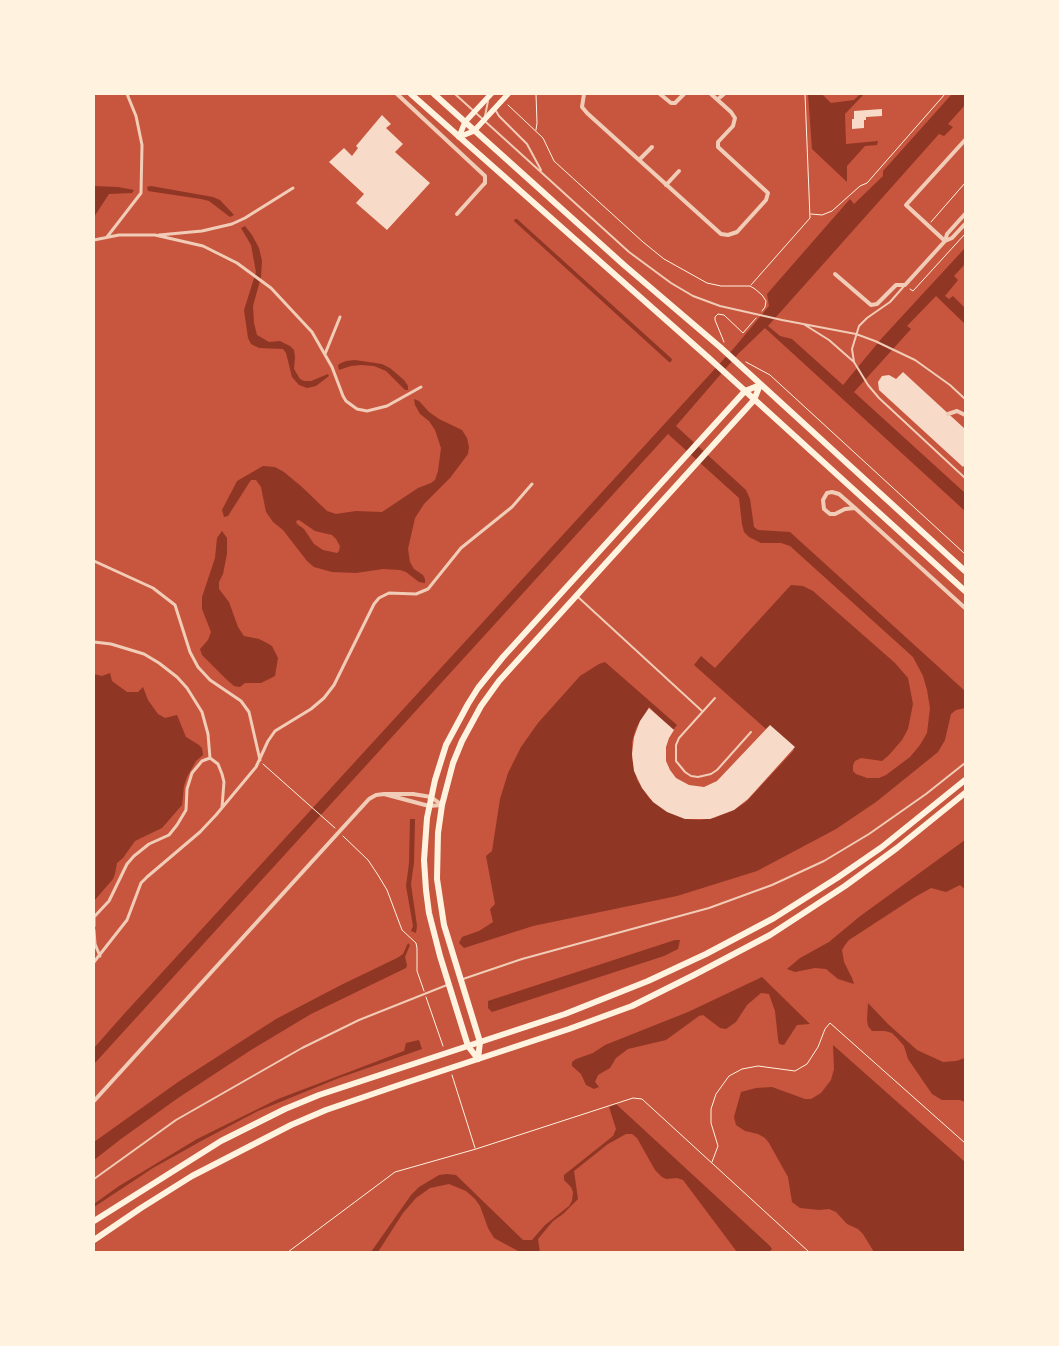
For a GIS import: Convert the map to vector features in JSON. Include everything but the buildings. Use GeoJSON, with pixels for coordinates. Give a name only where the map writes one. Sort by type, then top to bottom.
{"type":"FeatureCollection","features":[{"type":"Feature","properties":{"kind":"main road"},"geometry":{"type":"LineString","coordinates":[[411,94],[710,359],[965,591]]}},
{"type":"Feature","properties":{"kind":"main road"},"geometry":{"type":"LineString","coordinates":[[434,94],[624,265],[722,345],[760,385],[965,571]]}},
{"type":"Feature","properties":{"kind":"main road"},"geometry":{"type":"LineString","coordinates":[[459,137],[465,122],[490,94]]}},
{"type":"Feature","properties":{"kind":"main road"},"geometry":{"type":"LineString","coordinates":[[459,137],[474,131],[508,94]]}},
{"type":"Feature","properties":{"kind":"main road"},"geometry":{"type":"LineString","coordinates":[[478,1059],[468,1046],[440,956],[429,908],[424,860],[429,806],[446,745],[478,688],[513,646],[745,391],[760,385]]}},
{"type":"Feature","properties":{"kind":"main road"},"geometry":{"type":"LineString","coordinates":[[478,1059],[480,1042],[453,956],[441,908],[437,860],[442,805],[454,763],[467,732],[481,706],[499,680],[754,400],[760,385]]}},
{"type":"Feature","properties":{"kind":"main road"},"geometry":{"type":"LineString","coordinates":[[94,1220],[221,1140],[285,1109],[319,1095],[565,1014],[648,981],[706,954],[774,918],[837,878],[882,847],[965,780]]}},
{"type":"Feature","properties":{"kind":"main road"},"geometry":{"type":"LineString","coordinates":[[94,1240],[192,1176],[291,1125],[335,1107],[632,1006],[694,975],[770,935],[846,886],[965,793]]}},
{"type":"Feature","properties":{"kind":"street"},"geometry":{"type":"LineString","coordinates":[[107,237],[140,193],[142,145],[136,116],[127,94]]}},
{"type":"Feature","properties":{"kind":"street"},"geometry":{"type":"LineString","coordinates":[[397,94],[485,176],[486,179],[483,185],[457,214]]}},
{"type":"Feature","properties":{"kind":"street"},"geometry":{"type":"LineString","coordinates":[[584,94],[582,107],[588,113],[721,234],[728,235],[737,232],[768,197],[766,190],[718,147],[718,142],[733,126],[735,118],[711,94]]}},
{"type":"Feature","properties":{"kind":"street"},"geometry":{"type":"LineString","coordinates":[[660,94],[671,103],[675,103],[684,94]]}},
{"type":"Feature","properties":{"kind":"street"},"geometry":{"type":"LineString","coordinates":[[718,100],[724,94]]}},
{"type":"Feature","properties":{"kind":"street"},"geometry":{"type":"LineString","coordinates":[[945,241],[906,205],[965,140]]}},
{"type":"Feature","properties":{"kind":"street"},"geometry":{"type":"LineString","coordinates":[[639,160],[652,147]]}},
{"type":"Feature","properties":{"kind":"street"},"geometry":{"type":"LineString","coordinates":[[666,185],[679,171]]}},
{"type":"Feature","properties":{"kind":"street"},"geometry":{"type":"LineString","coordinates":[[94,240],[107,237],[155,235],[202,230],[232,224],[293,188]]}},
{"type":"Feature","properties":{"kind":"street"},"geometry":{"type":"LineString","coordinates":[[945,241],[947,234],[965,214]]}},
{"type":"Feature","properties":{"kind":"street"},"geometry":{"type":"LineString","coordinates":[[835,274],[871,305],[877,304],[896,285],[905,286],[945,241],[952,238],[965,224]]}},
{"type":"Feature","properties":{"kind":"street"},"geometry":{"type":"LineString","coordinates":[[155,235],[203,246],[237,263],[261,280],[280,297],[306,326],[332,367],[346,402],[358,409],[367,411],[387,406],[421,387]]}},
{"type":"Feature","properties":{"kind":"street"},"geometry":{"type":"LineString","coordinates":[[325,354],[340,317]]}},
{"type":"Feature","properties":{"kind":"street"},"geometry":{"type":"LineString","coordinates":[[948,414],[957,411],[965,415]]}},
{"type":"Feature","properties":{"kind":"street"},"geometry":{"type":"LineString","coordinates":[[94,962],[127,920],[142,883],[155,868],[200,832],[222,808],[260,761],[268,741],[275,731],[311,709],[324,698],[337,678],[369,611],[379,598],[389,593],[416,594],[428,590],[461,548],[512,507],[532,484]]}},
{"type":"Feature","properties":{"kind":"street"},"geometry":{"type":"LineString","coordinates":[[855,508],[830,514],[824,509],[823,500],[827,493],[839,494],[855,508],[965,608]]}},
{"type":"Feature","properties":{"kind":"street"},"geometry":{"type":"LineString","coordinates":[[94,561],[153,588],[175,605],[190,652],[198,667],[210,680],[241,701],[249,712],[260,761]]}},
{"type":"Feature","properties":{"kind":"street"},"geometry":{"type":"LineString","coordinates":[[94,642],[112,644],[144,654],[177,677],[187,688],[202,712],[208,734],[210,758],[218,764],[222,774],[224,782],[222,808]]}},
{"type":"Feature","properties":{"kind":"street"},"geometry":{"type":"LineString","coordinates":[[94,926],[94,917],[109,900],[127,864],[149,844],[169,835],[177,825],[186,810],[187,789],[192,773],[202,761],[210,758]]}},
{"type":"Feature","properties":{"kind":"street"},"geometry":{"type":"LineString","coordinates":[[384,794],[429,806],[442,805]]}},
{"type":"Feature","properties":{"kind":"street"},"geometry":{"type":"LineString","coordinates":[[94,1101],[369,799],[376,795],[384,794],[413,794],[431,797],[442,805]]}},
{"type":"Feature","properties":{"kind":"street"},"geometry":{"type":"LineString","coordinates":[[94,930],[95,944],[100,956]]}},
{"type":"Feature","properties":{"kind":"lane"},"geometry":{"type":"LineString","coordinates":[[455,94],[629,252],[671,283],[693,296],[720,306],[856,334],[896,349],[950,385],[965,399]]}},
{"type":"Feature","properties":{"kind":"lane"},"geometry":{"type":"LineString","coordinates":[[484,120],[490,94]]}},
{"type":"Feature","properties":{"kind":"lane"},"geometry":{"type":"LineString","coordinates":[[495,108],[499,116],[527,144],[542,172]]}},
{"type":"Feature","properties":{"kind":"lane"},"geometry":{"type":"LineString","coordinates":[[854,362],[852,349],[859,326],[890,302],[905,286]]}},
{"type":"Feature","properties":{"kind":"lane"},"geometry":{"type":"LineString","coordinates":[[803,323],[829,340],[854,362],[868,385],[879,398],[965,478]]}},
{"type":"Feature","properties":{"kind":"lane"},"geometry":{"type":"LineString","coordinates":[[568,587],[702,711]]}},
{"type":"Feature","properties":{"kind":"lane"},"geometry":{"type":"LineString","coordinates":[[714,698],[679,738],[676,745],[676,761],[685,772],[691,776],[706,776],[717,770],[751,732]]}},
{"type":"Feature","properties":{"kind":"lane"},"geometry":{"type":"LineString","coordinates":[[94,1179],[176,1120],[285,1058],[359,1020],[490,969],[595,938],[709,908],[772,885],[824,860],[869,834],[926,794],[965,763]]}},
{"type":"Feature","properties":{"kind":"path"},"geometry":{"type":"LineString","coordinates":[[536,94],[536,130]]}},
{"type":"Feature","properties":{"kind":"path"},"geometry":{"type":"LineString","coordinates":[[750,286],[808,221],[811,214],[805,94]]}},
{"type":"Feature","properties":{"kind":"path"},"geometry":{"type":"LineString","coordinates":[[811,214],[822,215],[832,212],[866,182],[945,94]]}},
{"type":"Feature","properties":{"kind":"path"},"geometry":{"type":"LineString","coordinates":[[508,105],[543,138],[554,161],[664,259],[707,283],[721,286],[750,286],[765,298],[765,307],[743,333],[724,315],[718,314],[715,317],[722,345]]}},
{"type":"Feature","properties":{"kind":"path"},"geometry":{"type":"LineString","coordinates":[[928,225],[965,183]]}},
{"type":"Feature","properties":{"kind":"path"},"geometry":{"type":"LineString","coordinates":[[905,286],[913,291],[965,234]]}},
{"type":"Feature","properties":{"kind":"path"},"geometry":{"type":"LineString","coordinates":[[738,360],[770,375],[965,554]]}},
{"type":"Feature","properties":{"kind":"path"},"geometry":{"type":"LineString","coordinates":[[260,761],[368,860],[378,875],[387,890],[402,930],[416,943],[417,971],[443,1046]]}},
{"type":"Feature","properties":{"kind":"path"},"geometry":{"type":"LineString","coordinates":[[712,1163],[718,1146],[711,1123],[711,1109],[716,1094],[729,1076],[758,1066],[796,1071],[807,1064],[818,1047],[824,1029],[830,1022],[965,1143]]}},
{"type":"Feature","properties":{"kind":"path"},"geometry":{"type":"LineString","coordinates":[[452,1075],[476,1149]]}},
{"type":"Feature","properties":{"kind":"path"},"geometry":{"type":"LineString","coordinates":[[288,1252],[395,1172],[476,1149],[633,1098],[642,1099],[809,1252]]}},
{"type":"Feature","properties":{"kind":"shaded area"},"geometry":{"type":"Polygon","coordinates":[[[808,94],[822,94],[831,103],[854,100],[860,94],[864,94],[845,114],[846,144],[878,141],[877,145],[865,146],[847,166],[847,182],[812,149],[808,94]]]}},
{"type":"Feature","properties":{"kind":"shaded area"},"geometry":{"type":"Polygon","coordinates":[[[952,94],[965,94],[965,105],[948,124],[953,127],[944,136],[939,134],[768,326],[780,336],[792,339],[843,385],[882,338],[965,248],[965,264],[954,276],[958,280],[945,296],[949,299],[953,296],[965,308],[965,324],[936,296],[907,326],[911,329],[854,392],[965,493],[965,511],[765,328],[739,353],[676,426],[746,490],[750,499],[754,527],[758,530],[790,532],[965,691],[965,708],[956,710],[951,714],[945,740],[938,752],[876,802],[836,829],[757,871],[677,896],[533,926],[464,948],[459,943],[462,937],[479,931],[493,922],[490,909],[495,904],[486,856],[492,851],[500,799],[508,773],[521,747],[538,723],[580,676],[599,664],[605,662],[677,725],[673,730],[649,707],[636,728],[632,742],[632,759],[637,780],[649,798],[666,811],[686,819],[714,818],[734,810],[746,802],[794,750],[768,727],[766,729],[694,665],[701,656],[715,668],[791,585],[803,586],[813,591],[895,663],[908,678],[913,704],[908,729],[902,740],[882,761],[861,758],[855,761],[853,771],[867,778],[879,778],[886,775],[910,757],[927,733],[930,708],[927,690],[923,676],[913,657],[790,546],[781,543],[761,543],[749,537],[744,532],[739,498],[668,434],[94,1064],[94,1048],[124,1014],[734,348],[769,306],[767,294],[850,199],[854,204],[883,176],[883,171],[952,94]]]}},
{"type":"Feature","properties":{"kind":"shaded area"},"geometry":{"type":"Polygon","coordinates":[[[94,186],[134,190],[132,193],[109,194],[94,217],[94,186]]]}},
{"type":"Feature","properties":{"kind":"shaded area"},"geometry":{"type":"Polygon","coordinates":[[[151,186],[213,197],[220,200],[234,215],[230,217],[209,201],[148,191],[147,187],[151,186]]]}},
{"type":"Feature","properties":{"kind":"shaded area"},"geometry":{"type":"Polygon","coordinates":[[[515,219],[672,359],[671,362],[514,221],[515,219]]]}},
{"type":"Feature","properties":{"kind":"shaded area"},"geometry":{"type":"Polygon","coordinates":[[[245,226],[259,248],[262,261],[261,277],[253,306],[257,335],[269,342],[280,341],[294,350],[294,369],[300,379],[311,381],[328,374],[329,376],[316,386],[307,388],[299,385],[292,377],[286,353],[283,349],[259,348],[251,344],[248,338],[244,310],[256,272],[251,245],[241,228],[245,226]]]}},
{"type":"Feature","properties":{"kind":"shaded area"},"geometry":{"type":"Polygon","coordinates":[[[355,360],[382,364],[390,368],[404,380],[408,390],[405,390],[386,371],[374,366],[351,366],[339,370],[339,364],[355,360]]]}},
{"type":"Feature","properties":{"kind":"shaded area"},"geometry":{"type":"Polygon","coordinates":[[[414,399],[419,401],[439,419],[462,430],[467,438],[469,447],[468,454],[450,478],[424,504],[415,518],[408,549],[410,562],[414,569],[423,575],[425,583],[419,582],[406,572],[400,570],[383,569],[356,573],[332,572],[314,567],[266,512],[261,487],[256,480],[251,480],[228,516],[224,517],[222,510],[237,481],[263,466],[275,467],[284,472],[327,511],[336,514],[356,511],[382,512],[418,488],[431,483],[435,480],[438,471],[441,448],[435,430],[429,421],[420,414],[414,399]],[[299,520],[296,521],[314,544],[323,550],[337,553],[339,551],[340,546],[332,535],[315,531],[299,520]]]}},
{"type":"Feature","properties":{"kind":"shaded area"},"geometry":{"type":"Polygon","coordinates":[[[222,531],[227,538],[227,554],[223,574],[219,582],[219,589],[229,602],[238,627],[244,636],[259,639],[272,646],[278,658],[275,676],[261,683],[245,683],[240,687],[234,686],[226,679],[202,655],[200,649],[208,640],[211,632],[202,609],[202,597],[215,558],[217,538],[222,531]]]}},
{"type":"Feature","properties":{"kind":"shaded area"},"geometry":{"type":"Polygon","coordinates":[[[110,673],[112,681],[127,692],[138,692],[143,687],[148,700],[158,714],[165,718],[177,715],[186,737],[202,748],[203,755],[196,761],[187,777],[182,805],[162,828],[135,841],[117,863],[113,879],[94,901],[94,674],[102,676],[110,673]]]}},
{"type":"Feature","properties":{"kind":"shaded area"},"geometry":{"type":"Polygon","coordinates":[[[410,819],[415,819],[414,863],[411,884],[417,926],[416,933],[411,931],[413,926],[406,886],[409,863],[410,819]]]}},
{"type":"Feature","properties":{"kind":"shaded area"},"geometry":{"type":"Polygon","coordinates":[[[965,840],[965,889],[960,885],[946,892],[931,888],[849,940],[845,945],[842,950],[844,962],[854,984],[838,979],[826,969],[815,968],[795,972],[787,969],[800,958],[829,942],[859,917],[965,840]]]}},
{"type":"Feature","properties":{"kind":"shaded area"},"geometry":{"type":"Polygon","coordinates":[[[675,940],[680,940],[678,949],[664,956],[492,1012],[488,1008],[488,1001],[675,940]]]}},
{"type":"Feature","properties":{"kind":"shaded area"},"geometry":{"type":"Polygon","coordinates":[[[408,943],[410,945],[405,957],[406,968],[311,1014],[251,1050],[178,1098],[94,1160],[94,1142],[178,1082],[276,1019],[397,958],[403,954],[408,943]]]}},
{"type":"Feature","properties":{"kind":"shaded area"},"geometry":{"type":"Polygon","coordinates":[[[762,977],[810,1024],[797,1025],[784,1045],[779,1044],[775,1011],[769,994],[761,993],[747,1005],[736,1022],[726,1029],[720,1028],[703,1015],[666,1040],[628,1049],[616,1058],[610,1068],[598,1075],[595,1082],[599,1087],[594,1089],[586,1085],[581,1074],[572,1066],[572,1062],[576,1059],[593,1053],[605,1045],[688,1012],[762,977]]]}},
{"type":"Feature","properties":{"kind":"shaded area"},"geometry":{"type":"Polygon","coordinates":[[[868,1003],[917,1050],[943,1062],[965,1058],[965,1102],[960,1100],[942,1100],[932,1094],[908,1059],[904,1046],[898,1039],[892,1033],[872,1031],[868,1026],[868,1003]]]}},
{"type":"Feature","properties":{"kind":"shaded area"},"geometry":{"type":"Polygon","coordinates":[[[419,1040],[422,1049],[339,1078],[258,1111],[153,1168],[94,1207],[94,1204],[119,1186],[197,1139],[278,1099],[404,1051],[406,1043],[419,1040]]]}},
{"type":"Feature","properties":{"kind":"shaded area"},"geometry":{"type":"Polygon","coordinates":[[[833,1045],[965,1162],[965,1252],[874,1252],[863,1234],[858,1229],[847,1224],[836,1212],[829,1209],[800,1208],[792,1202],[788,1177],[769,1143],[758,1134],[745,1131],[736,1125],[734,1117],[741,1092],[756,1088],[772,1087],[805,1099],[811,1099],[821,1093],[831,1080],[834,1069],[833,1045]]]}},
{"type":"Feature","properties":{"kind":"shaded area"},"geometry":{"type":"Polygon","coordinates":[[[616,1104],[772,1249],[769,1252],[737,1252],[683,1180],[662,1177],[655,1170],[637,1138],[632,1134],[626,1134],[608,1144],[574,1171],[578,1199],[553,1221],[538,1239],[540,1252],[520,1252],[494,1238],[475,1199],[466,1191],[449,1184],[430,1188],[416,1198],[403,1213],[378,1252],[371,1252],[411,1195],[419,1187],[439,1175],[447,1174],[456,1175],[523,1240],[532,1240],[545,1225],[569,1206],[572,1201],[573,1192],[564,1180],[564,1175],[613,1136],[616,1129],[609,1107],[616,1104]]]}}]}
